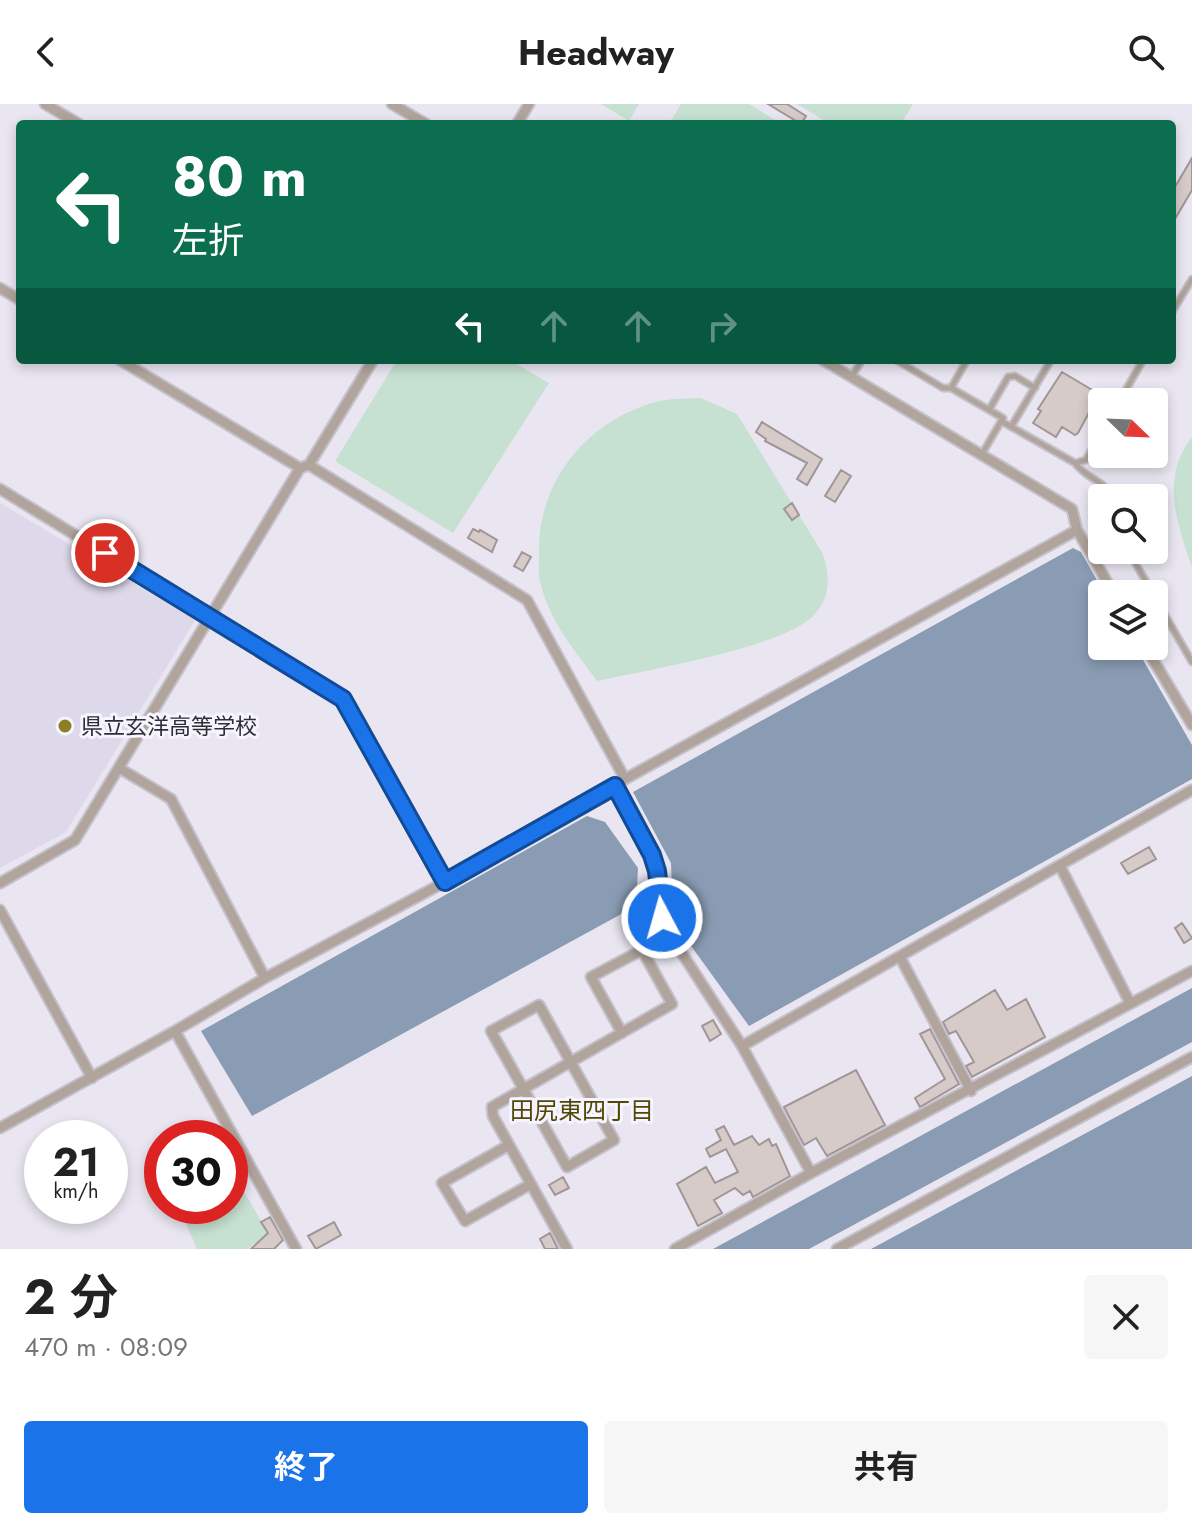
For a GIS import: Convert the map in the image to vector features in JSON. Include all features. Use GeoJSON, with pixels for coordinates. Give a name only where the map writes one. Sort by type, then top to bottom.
{"type":"FeatureCollection","features":[{"type":"Feature","properties":{"kind":"street"},"geometry":{"type":"LineString","coordinates":[[45,104],[72,120]]}},
{"type":"Feature","properties":{"kind":"street"},"geometry":{"type":"LineString","coordinates":[[392,104],[419,120]]}},
{"type":"Feature","properties":{"kind":"street"},"geometry":{"type":"LineString","coordinates":[[127,364],[527,600],[625,779]]}},
{"type":"Feature","properties":{"kind":"street"},"geometry":{"type":"LineString","coordinates":[[0,883],[75,840],[210,617],[370,364]]}},
{"type":"Feature","properties":{"kind":"street"},"geometry":{"type":"LineString","coordinates":[[830,364],[1072,509],[1077,530],[1106,580]]}},
{"type":"Feature","properties":{"kind":"street"},"geometry":{"type":"LineString","coordinates":[[0,489],[343,699],[445,882]]}},
{"type":"Feature","properties":{"kind":"street"},"geometry":{"type":"LineString","coordinates":[[0,1128],[265,978],[445,882],[1077,530]]}},
{"type":"Feature","properties":{"kind":"street"},"geometry":{"type":"LineString","coordinates":[[1153,660],[1192,725]]}},
{"type":"Feature","properties":{"kind":"street"},"geometry":{"type":"LineString","coordinates":[[119,768],[171,799],[265,978]]}},
{"type":"Feature","properties":{"kind":"street"},"geometry":{"type":"LineString","coordinates":[[615,786],[652,855],[665,927],[742,1046],[811,1173]]}},
{"type":"Feature","properties":{"kind":"street"},"geometry":{"type":"LineString","coordinates":[[742,1046],[1192,790]]}},
{"type":"Feature","properties":{"kind":"street"},"geometry":{"type":"LineString","coordinates":[[1060,866],[1130,1003]]}},
{"type":"Feature","properties":{"kind":"street"},"geometry":{"type":"LineString","coordinates":[[0,910],[92,1078]]}},
{"type":"Feature","properties":{"kind":"street"},"geometry":{"type":"LineString","coordinates":[[567,1249],[493,1116],[492,1107],[622,1033],[672,1004],[642,950],[591,977],[622,1033]]}},
{"type":"Feature","properties":{"kind":"street"},"geometry":{"type":"LineString","coordinates":[[900,957],[971,1091]]}},
{"type":"Feature","properties":{"kind":"street"},"geometry":{"type":"LineString","coordinates":[[675,1249],[811,1173],[971,1091],[1192,971]]}},
{"type":"Feature","properties":{"kind":"street"},"geometry":{"type":"LineString","coordinates":[[539,1005],[570,1062],[614,1140],[567,1167],[491,1031],[539,1005]]}},
{"type":"Feature","properties":{"kind":"street"},"geometry":{"type":"LineString","coordinates":[[175,1031],[296,1249]]}},
{"type":"Feature","properties":{"kind":"street"},"geometry":{"type":"LineString","coordinates":[[837,1249],[1192,1057]]}},
{"type":"Feature","properties":{"kind":"street"},"geometry":{"type":"LineString","coordinates":[[509,1145],[442,1183],[465,1221],[531,1184]]}},
{"type":"Feature","properties":{"kind":"lane"},"geometry":{"type":"LineString","coordinates":[[1176,305],[1192,279]]}},
{"type":"Feature","properties":{"kind":"lane"},"geometry":{"type":"LineString","coordinates":[[852,377],[860,364]]}},
{"type":"Feature","properties":{"kind":"lane"},"geometry":{"type":"LineString","coordinates":[[903,364],[1003,418],[981,455]]}},
{"type":"Feature","properties":{"kind":"lane"},"geometry":{"type":"LineString","coordinates":[[951,388],[965,364]]}},
{"type":"Feature","properties":{"kind":"lane"},"geometry":{"type":"LineString","coordinates":[[1011,427],[1049,364]]}},
{"type":"Feature","properties":{"kind":"lane"},"geometry":{"type":"LineString","coordinates":[[1127,388],[1141,364]]}},
{"type":"Feature","properties":{"kind":"lane"},"geometry":{"type":"LineString","coordinates":[[989,410],[1008,377],[1015,376],[1035,388]]}},
{"type":"Feature","properties":{"kind":"lane"},"geometry":{"type":"LineString","coordinates":[[1001,421],[1075,463],[1102,484]]}},
{"type":"Feature","properties":{"kind":"lane"},"geometry":{"type":"LineString","coordinates":[[1075,463],[1088,456]]}},
{"type":"Feature","properties":{"kind":"lane"},"geometry":{"type":"LineString","coordinates":[[1168,621],[1192,662]]}},
{"type":"Feature","properties":{"kind":"shaded area","name":"県立玄洋高等学校"},"geometry":{"type":"Polygon","coordinates":[[[0,503],[195,620],[66,832],[0,868],[0,503]]]}},
{"type":"Feature","properties":{"kind":"green space"},"geometry":{"type":"Polygon","coordinates":[[[601,104],[639,104],[627,120],[601,104]]]}},
{"type":"Feature","properties":{"kind":"green space"},"geometry":{"type":"Polygon","coordinates":[[[681,104],[749,104],[775,120],[671,120],[681,104]]]}},
{"type":"Feature","properties":{"kind":"green space"},"geometry":{"type":"Polygon","coordinates":[[[797,104],[913,104],[903,120],[823,120],[797,104]]]}},
{"type":"Feature","properties":{"kind":"green space"},"geometry":{"type":"Polygon","coordinates":[[[395,364],[517,364],[549,383],[453,533],[335,461],[395,364]]]}},
{"type":"Feature","properties":{"kind":"green space"},"geometry":{"type":"Polygon","coordinates":[[[701,398],[737,414],[823,554],[828,579],[826,595],[813,616],[796,628],[772,638],[711,656],[597,681],[563,634],[549,609],[539,578],[540,531],[546,506],[555,482],[568,461],[605,426],[652,403],[701,398]]]}},
{"type":"Feature","properties":{"kind":"green space"},"geometry":{"type":"Polygon","coordinates":[[[1192,437],[1192,567],[1177,517],[1174,485],[1176,468],[1192,437]]]}},
{"type":"Feature","properties":{"kind":"green space"},"geometry":{"type":"Polygon","coordinates":[[[248,1198],[268,1233],[248,1249],[197,1249],[186,1224],[248,1224],[248,1198]]]}},
{"type":"Feature","properties":{"kind":"water"},"geometry":{"type":"Polygon","coordinates":[[[1073,548],[1081,552],[1097,580],[1088,580],[1088,660],[1143,660],[1192,745],[1192,779],[749,1026],[673,921],[671,863],[633,792],[1073,548]]]}},
{"type":"Feature","properties":{"kind":"water"},"geometry":{"type":"Polygon","coordinates":[[[587,816],[605,822],[638,868],[636,906],[252,1116],[201,1031],[587,816]]]}},
{"type":"Feature","properties":{"kind":"water"},"geometry":{"type":"Polygon","coordinates":[[[1192,988],[1192,1042],[809,1249],[713,1249],[1192,988]]]}},
{"type":"Feature","properties":{"kind":"water"},"geometry":{"type":"Polygon","coordinates":[[[1192,1076],[1192,1249],[871,1249],[1192,1076]]]}},
{"type":"Feature","properties":{"kind":"building"},"geometry":{"type":"Polygon","coordinates":[[[768,104],[787,104],[806,116],[804,120],[794,120],[768,104]]]}},
{"type":"Feature","properties":{"kind":"building"},"geometry":{"type":"Polygon","coordinates":[[[1192,158],[1192,190],[1176,217],[1176,185],[1192,158]]]}},
{"type":"Feature","properties":{"kind":"building"},"geometry":{"type":"Polygon","coordinates":[[[1062,372],[1089,388],[1088,414],[1075,435],[1062,427],[1056,437],[1033,423],[1041,411],[1038,409],[1062,372]]]}},
{"type":"Feature","properties":{"kind":"building"},"geometry":{"type":"Polygon","coordinates":[[[762,422],[822,459],[807,485],[797,479],[807,463],[765,441],[756,432],[762,422]]]}},
{"type":"Feature","properties":{"kind":"building"},"geometry":{"type":"Polygon","coordinates":[[[841,470],[851,476],[835,502],[825,496],[841,470]]]}},
{"type":"Feature","properties":{"kind":"building"},"geometry":{"type":"Polygon","coordinates":[[[792,503],[799,515],[792,520],[784,509],[792,503]]]}},
{"type":"Feature","properties":{"kind":"building"},"geometry":{"type":"Polygon","coordinates":[[[473,529],[497,540],[492,552],[468,538],[473,529]]]}},
{"type":"Feature","properties":{"kind":"building"},"geometry":{"type":"Polygon","coordinates":[[[522,552],[531,557],[523,571],[514,566],[522,552]]]}},
{"type":"Feature","properties":{"kind":"building"},"geometry":{"type":"Polygon","coordinates":[[[1149,847],[1156,859],[1128,874],[1121,863],[1149,847]]]}},
{"type":"Feature","properties":{"kind":"building"},"geometry":{"type":"Polygon","coordinates":[[[1182,923],[1192,938],[1184,943],[1175,928],[1182,923]]]}},
{"type":"Feature","properties":{"kind":"building"},"geometry":{"type":"Polygon","coordinates":[[[995,990],[1007,1010],[1026,999],[1045,1037],[972,1077],[966,1066],[974,1062],[956,1031],[949,1034],[943,1022],[995,990]]]}},
{"type":"Feature","properties":{"kind":"building"},"geometry":{"type":"Polygon","coordinates":[[[713,1020],[721,1034],[710,1041],[702,1026],[713,1020]]]}},
{"type":"Feature","properties":{"kind":"building"},"geometry":{"type":"Polygon","coordinates":[[[930,1029],[959,1084],[920,1107],[915,1098],[945,1079],[920,1034],[930,1029]]]}},
{"type":"Feature","properties":{"kind":"building"},"geometry":{"type":"Polygon","coordinates":[[[856,1070],[885,1125],[827,1156],[816,1138],[804,1145],[784,1107],[856,1070]]]}},
{"type":"Feature","properties":{"kind":"building"},"geometry":{"type":"Polygon","coordinates":[[[724,1126],[734,1145],[752,1136],[759,1145],[769,1139],[772,1146],[776,1144],[790,1176],[753,1197],[750,1191],[743,1195],[735,1188],[714,1200],[722,1213],[698,1226],[677,1184],[706,1167],[715,1183],[738,1172],[726,1149],[710,1157],[706,1149],[721,1140],[716,1130],[724,1126]]]}},
{"type":"Feature","properties":{"kind":"building"},"geometry":{"type":"Polygon","coordinates":[[[563,1177],[569,1188],[555,1195],[549,1185],[563,1177]]]}},
{"type":"Feature","properties":{"kind":"building"},"geometry":{"type":"Polygon","coordinates":[[[270,1217],[283,1240],[274,1249],[251,1249],[268,1233],[261,1222],[270,1217]]]}},
{"type":"Feature","properties":{"kind":"building"},"geometry":{"type":"Polygon","coordinates":[[[334,1222],[341,1235],[316,1249],[308,1236],[334,1222]]]}},
{"type":"Feature","properties":{"kind":"building"},"geometry":{"type":"Polygon","coordinates":[[[550,1233],[558,1249],[545,1249],[540,1239],[550,1233]]]}},
{"type":"Feature","properties":{"kind":"place","name":"県立玄洋高等学校"},"geometry":{"type":"Point","coordinates":[65,726]}},
{"type":"Feature","properties":{"kind":"district","name":"田尻東四丁目"},"geometry":{"type":"Point","coordinates":[582,1110]}},
{"type":"Feature","properties":{"kind":"route"},"geometry":{"type":"LineString","coordinates":[[105,553],[343,699],[445,882],[615,786],[652,855],[657,871],[662,918]]}}]}
